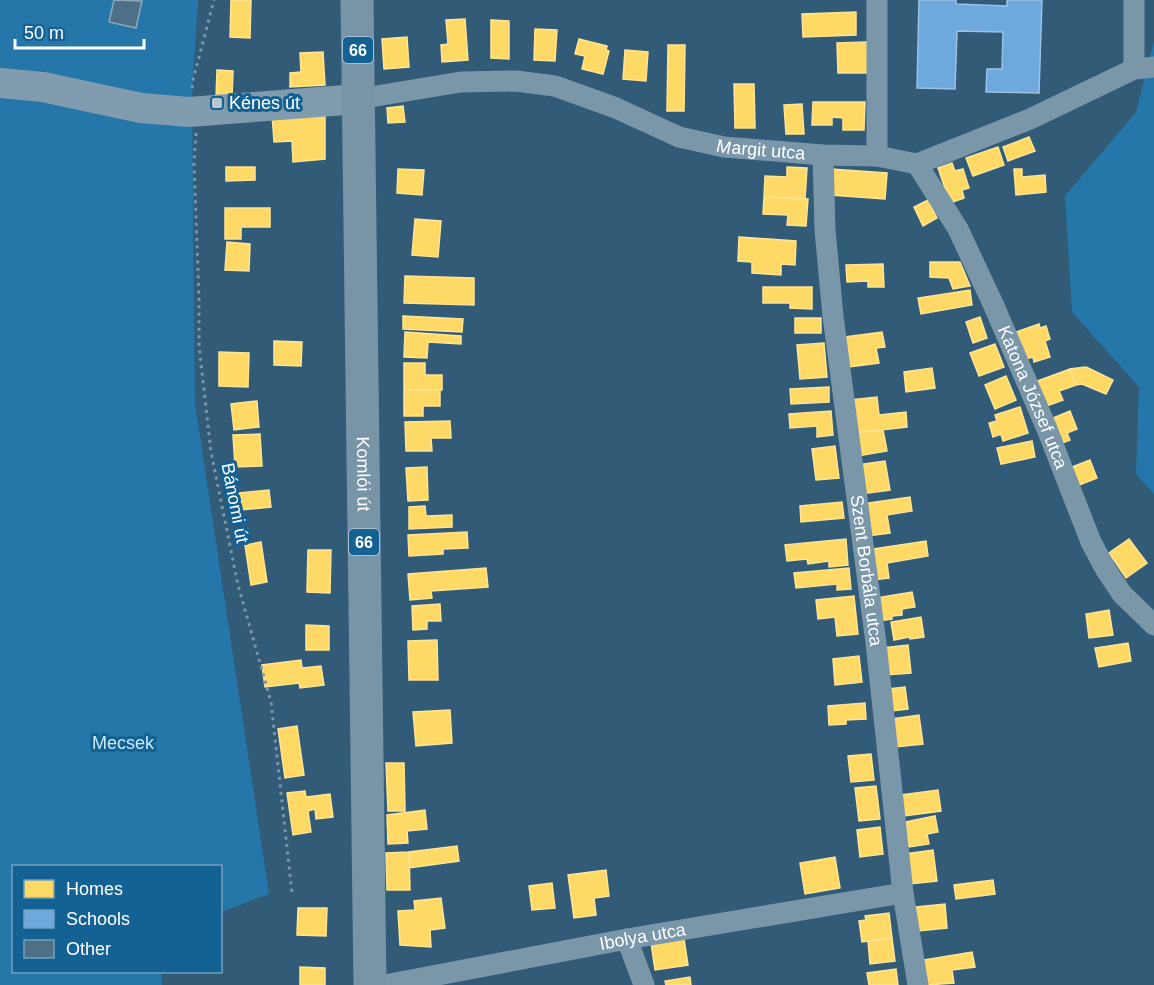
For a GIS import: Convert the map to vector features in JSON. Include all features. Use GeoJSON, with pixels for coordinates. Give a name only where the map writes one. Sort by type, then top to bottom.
{"type":"FeatureCollection","features":[{"type":"Feature","properties":{"kind":"main road","name":"Komlói út"},"geometry":{"type":"LineString","coordinates":[[357,0],[370,985]]}},
{"type":"Feature","properties":{"kind":"street"},"geometry":{"type":"LineString","coordinates":[[876,0],[877,156]]}},
{"type":"Feature","properties":{"kind":"street"},"geometry":{"type":"LineString","coordinates":[[917,164],[1030,119],[1144,68],[1134,0]]}},
{"type":"Feature","properties":{"kind":"street","name":"Margit utca"},"geometry":{"type":"LineString","coordinates":[[358,99],[461,82],[516,81],[555,86],[616,108],[679,136],[724,147],[823,155],[877,156],[917,164]]}},
{"type":"Feature","properties":{"kind":"street"},"geometry":{"type":"LineString","coordinates":[[0,83],[43,87],[141,108],[193,112],[358,99]]}},
{"type":"Feature","properties":{"kind":"street","name":"Szent Borbála utca"},"geometry":{"type":"LineString","coordinates":[[823,155],[825,230],[833,316],[876,643],[903,893],[918,985]]}},
{"type":"Feature","properties":{"kind":"street","name":"Katona József utca"},"geometry":{"type":"LineString","coordinates":[[917,164],[958,229],[994,306],[1047,429],[1091,542],[1122,594],[1154,625]]}},
{"type":"Feature","properties":{"kind":"street","name":"Ibolya utca"},"geometry":{"type":"LineString","coordinates":[[385,985],[627,939],[903,893]]}},
{"type":"Feature","properties":{"kind":"street"},"geometry":{"type":"LineString","coordinates":[[627,939],[644,985]]}},
{"type":"Feature","properties":{"kind":"path","name":"Bánomi út"},"geometry":{"type":"LineString","coordinates":[[214,0],[193,80],[199,346],[211,452],[238,585],[271,702],[292,893]]}},
{"type":"Feature","properties":{"kind":"green space","name":"Mecsek"},"geometry":{"type":"Polygon","coordinates":[[[0,0],[198,0],[192,97],[195,403],[269,894],[222,912],[222,865],[12,865],[12,973],[161,973],[162,985],[0,985],[0,0]]]}},
{"type":"Feature","properties":{"kind":"green space"},"geometry":{"type":"Polygon","coordinates":[[[1154,41],[1154,494],[1136,474],[1139,387],[1072,312],[1065,196],[1136,112],[1154,41]]]}},
{"type":"Feature","properties":{"kind":"building: Homes"},"geometry":{"type":"Polygon","coordinates":[[[231,0],[251,0],[250,38],[230,37],[231,0]]]}},
{"type":"Feature","properties":{"kind":"building: Homes"},"geometry":{"type":"Polygon","coordinates":[[[856,12],[856,35],[803,37],[802,14],[856,12]]]}},
{"type":"Feature","properties":{"kind":"building: Homes"},"geometry":{"type":"Polygon","coordinates":[[[465,19],[468,60],[442,62],[441,45],[448,44],[446,20],[465,19]]]}},
{"type":"Feature","properties":{"kind":"building: Homes"},"geometry":{"type":"Polygon","coordinates":[[[491,20],[509,21],[509,59],[491,58],[491,20]]]}},
{"type":"Feature","properties":{"kind":"building: Homes"},"geometry":{"type":"Polygon","coordinates":[[[535,29],[557,30],[555,61],[534,60],[535,29]]]}},
{"type":"Feature","properties":{"kind":"building: Homes"},"geometry":{"type":"Polygon","coordinates":[[[407,37],[409,67],[384,69],[382,39],[407,37]]]}},
{"type":"Feature","properties":{"kind":"building: Homes"},"geometry":{"type":"Polygon","coordinates":[[[579,39],[607,46],[606,50],[609,51],[603,74],[582,69],[585,56],[575,54],[579,39]]]}},
{"type":"Feature","properties":{"kind":"building: Homes"},"geometry":{"type":"Polygon","coordinates":[[[867,42],[868,73],[838,73],[837,43],[867,42]]]}},
{"type":"Feature","properties":{"kind":"building: Homes"},"geometry":{"type":"Polygon","coordinates":[[[668,45],[685,45],[684,111],[667,111],[668,45]]]}},
{"type":"Feature","properties":{"kind":"building: Homes"},"geometry":{"type":"Polygon","coordinates":[[[625,50],[648,52],[646,81],[623,79],[625,50]]]}},
{"type":"Feature","properties":{"kind":"building: Homes"},"geometry":{"type":"Polygon","coordinates":[[[323,52],[325,85],[290,87],[290,73],[301,72],[300,53],[323,52]]]}},
{"type":"Feature","properties":{"kind":"building: Homes"},"geometry":{"type":"Polygon","coordinates":[[[217,70],[233,71],[232,98],[216,98],[217,70]]]}},
{"type":"Feature","properties":{"kind":"building: Homes"},"geometry":{"type":"Polygon","coordinates":[[[734,84],[754,84],[755,128],[735,128],[734,84]]]}},
{"type":"Feature","properties":{"kind":"building: Homes"},"geometry":{"type":"Polygon","coordinates":[[[813,102],[865,102],[864,130],[843,130],[843,118],[832,117],[832,125],[812,125],[813,102]]]}},
{"type":"Feature","properties":{"kind":"building: Homes"},"geometry":{"type":"Polygon","coordinates":[[[802,104],[804,134],[786,134],[784,105],[802,104]]]}},
{"type":"Feature","properties":{"kind":"building: Homes"},"geometry":{"type":"Polygon","coordinates":[[[403,106],[405,122],[388,123],[387,108],[403,106]]]}},
{"type":"Feature","properties":{"kind":"building: Homes"},"geometry":{"type":"Polygon","coordinates":[[[272,114],[325,115],[325,159],[293,162],[292,141],[274,142],[272,114]]]}},
{"type":"Feature","properties":{"kind":"building: Homes"},"geometry":{"type":"Polygon","coordinates":[[[1029,137],[1035,151],[1008,161],[1003,147],[1029,137]]]}},
{"type":"Feature","properties":{"kind":"building: Homes"},"geometry":{"type":"Polygon","coordinates":[[[998,147],[1004,165],[973,176],[966,158],[998,147]]]}},
{"type":"Feature","properties":{"kind":"building: Homes"},"geometry":{"type":"Polygon","coordinates":[[[952,163],[955,171],[963,169],[969,188],[962,190],[964,198],[950,203],[938,168],[952,163]]]}},
{"type":"Feature","properties":{"kind":"building: Homes"},"geometry":{"type":"Polygon","coordinates":[[[226,167],[255,167],[255,180],[226,181],[226,167]]]}},
{"type":"Feature","properties":{"kind":"building: Homes"},"geometry":{"type":"Polygon","coordinates":[[[787,167],[807,168],[805,199],[764,197],[765,176],[787,177],[787,167]]]}},
{"type":"Feature","properties":{"kind":"building: Homes"},"geometry":{"type":"Polygon","coordinates":[[[398,169],[424,170],[422,195],[397,193],[398,169]]]}},
{"type":"Feature","properties":{"kind":"building: Homes"},"geometry":{"type":"Polygon","coordinates":[[[831,169],[887,173],[885,199],[830,195],[831,169]]]}},
{"type":"Feature","properties":{"kind":"building: Homes"},"geometry":{"type":"Polygon","coordinates":[[[1014,169],[1022,169],[1022,177],[1045,175],[1046,192],[1016,195],[1014,169]]]}},
{"type":"Feature","properties":{"kind":"building: Homes"},"geometry":{"type":"Polygon","coordinates":[[[764,197],[808,199],[806,226],[787,225],[788,215],[763,214],[764,197]]]}},
{"type":"Feature","properties":{"kind":"building: Homes"},"geometry":{"type":"Polygon","coordinates":[[[928,200],[937,218],[923,226],[914,207],[928,200]]]}},
{"type":"Feature","properties":{"kind":"building: Homes"},"geometry":{"type":"Polygon","coordinates":[[[225,208],[270,208],[270,227],[241,227],[241,239],[225,239],[225,208]]]}},
{"type":"Feature","properties":{"kind":"building: Homes"},"geometry":{"type":"Polygon","coordinates":[[[415,219],[441,221],[438,257],[412,255],[415,219]]]}},
{"type":"Feature","properties":{"kind":"building: Homes"},"geometry":{"type":"Polygon","coordinates":[[[739,237],[796,241],[795,265],[781,264],[781,275],[752,273],[752,262],[738,261],[739,237]]]}},
{"type":"Feature","properties":{"kind":"building: Homes"},"geometry":{"type":"Polygon","coordinates":[[[227,242],[250,244],[249,271],[225,270],[227,242]]]}},
{"type":"Feature","properties":{"kind":"building: Homes"},"geometry":{"type":"Polygon","coordinates":[[[930,262],[960,262],[970,286],[953,289],[949,278],[930,277],[930,262]]]}},
{"type":"Feature","properties":{"kind":"building: Homes"},"geometry":{"type":"Polygon","coordinates":[[[883,264],[884,287],[868,287],[868,281],[847,282],[846,265],[883,264]]]}},
{"type":"Feature","properties":{"kind":"building: Homes"},"geometry":{"type":"Polygon","coordinates":[[[405,276],[474,278],[474,305],[404,303],[405,276]]]}},
{"type":"Feature","properties":{"kind":"building: Homes"},"geometry":{"type":"Polygon","coordinates":[[[763,287],[812,287],[812,309],[790,308],[790,303],[763,303],[763,287]]]}},
{"type":"Feature","properties":{"kind":"building: Homes"},"geometry":{"type":"Polygon","coordinates":[[[970,290],[972,305],[921,314],[918,298],[970,290]]]}},
{"type":"Feature","properties":{"kind":"building: Homes"},"geometry":{"type":"Polygon","coordinates":[[[403,316],[463,319],[462,332],[403,329],[403,316]]]}},
{"type":"Feature","properties":{"kind":"building: Homes"},"geometry":{"type":"Polygon","coordinates":[[[980,317],[987,338],[973,343],[966,322],[980,317]]]}},
{"type":"Feature","properties":{"kind":"building: Homes"},"geometry":{"type":"Polygon","coordinates":[[[795,318],[821,318],[821,333],[795,333],[795,318]]]}},
{"type":"Feature","properties":{"kind":"building: Homes"},"geometry":{"type":"Polygon","coordinates":[[[1039,324],[1040,328],[1046,326],[1050,339],[1045,341],[1050,357],[1034,362],[1033,357],[1022,360],[1013,333],[1039,324]]]}},
{"type":"Feature","properties":{"kind":"building: Homes"},"geometry":{"type":"Polygon","coordinates":[[[405,332],[461,336],[461,344],[428,342],[427,358],[404,357],[405,332]]]}},
{"type":"Feature","properties":{"kind":"building: Homes"},"geometry":{"type":"Polygon","coordinates":[[[882,332],[885,347],[876,348],[879,363],[849,367],[845,337],[882,332]]]}},
{"type":"Feature","properties":{"kind":"building: Homes"},"geometry":{"type":"Polygon","coordinates":[[[274,341],[302,342],[301,366],[274,365],[274,341]]]}},
{"type":"Feature","properties":{"kind":"building: Homes"},"geometry":{"type":"Polygon","coordinates":[[[824,343],[827,377],[800,379],[797,345],[824,343]]]}},
{"type":"Feature","properties":{"kind":"building: Homes"},"geometry":{"type":"Polygon","coordinates":[[[995,344],[1004,367],[979,376],[970,353],[995,344]]]}},
{"type":"Feature","properties":{"kind":"building: Homes"},"geometry":{"type":"Polygon","coordinates":[[[219,352],[249,353],[248,387],[219,386],[219,352]]]}},
{"type":"Feature","properties":{"kind":"building: Homes"},"geometry":{"type":"Polygon","coordinates":[[[404,363],[425,363],[425,375],[442,375],[442,390],[404,390],[404,363]]]}},
{"type":"Feature","properties":{"kind":"building: Homes"},"geometry":{"type":"Polygon","coordinates":[[[1086,367],[1113,380],[1106,394],[1082,384],[1076,385],[1070,369],[1086,367]]]}},
{"type":"Feature","properties":{"kind":"building: Homes"},"geometry":{"type":"Polygon","coordinates":[[[932,368],[935,388],[906,392],[904,372],[932,368]]]}},
{"type":"Feature","properties":{"kind":"building: Homes"},"geometry":{"type":"Polygon","coordinates":[[[1070,369],[1076,385],[1059,391],[1063,400],[1041,408],[1032,383],[1070,369]]]}},
{"type":"Feature","properties":{"kind":"building: Homes"},"geometry":{"type":"Polygon","coordinates":[[[1006,376],[1016,400],[995,409],[985,385],[1006,376]]]}},
{"type":"Feature","properties":{"kind":"building: Homes"},"geometry":{"type":"Polygon","coordinates":[[[829,387],[829,402],[791,404],[790,389],[829,387]]]}},
{"type":"Feature","properties":{"kind":"building: Homes"},"geometry":{"type":"Polygon","coordinates":[[[404,390],[440,390],[440,406],[423,406],[423,416],[404,416],[404,390]]]}},
{"type":"Feature","properties":{"kind":"building: Homes"},"geometry":{"type":"Polygon","coordinates":[[[877,397],[879,415],[906,412],[907,427],[854,433],[850,400],[877,397]]]}},
{"type":"Feature","properties":{"kind":"building: Homes"},"geometry":{"type":"Polygon","coordinates":[[[257,401],[259,427],[234,430],[231,404],[257,401]]]}},
{"type":"Feature","properties":{"kind":"building: Homes"},"geometry":{"type":"Polygon","coordinates":[[[1020,407],[1028,433],[1003,441],[1001,434],[993,437],[989,423],[997,421],[995,415],[1020,407]]]}},
{"type":"Feature","properties":{"kind":"building: Homes"},"geometry":{"type":"Polygon","coordinates":[[[831,411],[833,435],[817,437],[817,426],[790,428],[789,414],[831,411]]]}},
{"type":"Feature","properties":{"kind":"building: Homes"},"geometry":{"type":"Polygon","coordinates":[[[1070,411],[1077,429],[1067,433],[1070,440],[1057,445],[1046,421],[1070,411]]]}},
{"type":"Feature","properties":{"kind":"building: Homes"},"geometry":{"type":"Polygon","coordinates":[[[450,421],[451,438],[431,438],[432,451],[406,451],[405,422],[450,421]]]}},
{"type":"Feature","properties":{"kind":"building: Homes"},"geometry":{"type":"Polygon","coordinates":[[[883,430],[887,451],[858,456],[854,433],[883,430]]]}},
{"type":"Feature","properties":{"kind":"building: Homes"},"geometry":{"type":"Polygon","coordinates":[[[260,434],[262,466],[235,467],[233,435],[260,434]]]}},
{"type":"Feature","properties":{"kind":"building: Homes"},"geometry":{"type":"Polygon","coordinates":[[[1032,441],[1035,457],[1001,464],[997,448],[1032,441]]]}},
{"type":"Feature","properties":{"kind":"building: Homes"},"geometry":{"type":"Polygon","coordinates":[[[835,446],[839,478],[816,480],[812,449],[835,446]]]}},
{"type":"Feature","properties":{"kind":"building: Homes"},"geometry":{"type":"Polygon","coordinates":[[[1090,460],[1097,478],[1074,487],[1067,469],[1090,460]]]}},
{"type":"Feature","properties":{"kind":"building: Homes"},"geometry":{"type":"Polygon","coordinates":[[[885,461],[890,490],[861,494],[857,465],[885,461]]]}},
{"type":"Feature","properties":{"kind":"building: Homes"},"geometry":{"type":"Polygon","coordinates":[[[427,467],[428,500],[408,501],[406,468],[427,467]]]}},
{"type":"Feature","properties":{"kind":"building: Homes"},"geometry":{"type":"Polygon","coordinates":[[[269,490],[271,507],[240,510],[239,493],[269,490]]]}},
{"type":"Feature","properties":{"kind":"building: Homes"},"geometry":{"type":"Polygon","coordinates":[[[910,497],[912,511],[887,515],[890,533],[867,536],[862,504],[910,497]]]}},
{"type":"Feature","properties":{"kind":"building: Homes"},"geometry":{"type":"Polygon","coordinates":[[[842,502],[844,518],[801,522],[800,506],[842,502]]]}},
{"type":"Feature","properties":{"kind":"building: Homes"},"geometry":{"type":"Polygon","coordinates":[[[425,506],[426,516],[452,515],[452,527],[409,529],[409,507],[425,506]]]}},
{"type":"Feature","properties":{"kind":"building: Homes"},"geometry":{"type":"Polygon","coordinates":[[[467,532],[468,548],[443,549],[443,554],[409,556],[408,535],[467,532]]]}},
{"type":"Feature","properties":{"kind":"building: Homes"},"geometry":{"type":"Polygon","coordinates":[[[846,539],[848,565],[829,567],[829,561],[808,564],[807,559],[787,561],[785,545],[846,539]]]}},
{"type":"Feature","properties":{"kind":"building: Homes"},"geometry":{"type":"Polygon","coordinates":[[[1129,539],[1147,563],[1126,578],[1109,553],[1129,539]]]}},
{"type":"Feature","properties":{"kind":"building: Homes"},"geometry":{"type":"Polygon","coordinates":[[[926,541],[928,556],[887,563],[889,578],[872,580],[867,550],[926,541]]]}},
{"type":"Feature","properties":{"kind":"building: Homes"},"geometry":{"type":"Polygon","coordinates":[[[261,542],[267,582],[251,585],[245,545],[261,542]]]}},
{"type":"Feature","properties":{"kind":"building: Homes"},"geometry":{"type":"Polygon","coordinates":[[[308,550],[331,550],[330,593],[307,592],[308,550]]]}},
{"type":"Feature","properties":{"kind":"building: Homes"},"geometry":{"type":"Polygon","coordinates":[[[486,568],[488,587],[431,591],[432,598],[410,600],[408,574],[486,568]]]}},
{"type":"Feature","properties":{"kind":"building: Homes"},"geometry":{"type":"Polygon","coordinates":[[[849,568],[851,589],[837,590],[837,584],[796,588],[794,573],[849,568]]]}},
{"type":"Feature","properties":{"kind":"building: Homes"},"geometry":{"type":"Polygon","coordinates":[[[912,592],[915,607],[902,609],[902,615],[892,616],[892,619],[879,621],[875,598],[912,592]]]}},
{"type":"Feature","properties":{"kind":"building: Homes"},"geometry":{"type":"Polygon","coordinates":[[[854,596],[858,634],[837,636],[835,617],[818,619],[816,600],[854,596]]]}},
{"type":"Feature","properties":{"kind":"building: Homes"},"geometry":{"type":"Polygon","coordinates":[[[440,604],[441,621],[427,621],[427,629],[413,630],[412,606],[440,604]]]}},
{"type":"Feature","properties":{"kind":"building: Homes"},"geometry":{"type":"Polygon","coordinates":[[[1109,610],[1113,635],[1089,638],[1086,614],[1109,610]]]}},
{"type":"Feature","properties":{"kind":"building: Homes"},"geometry":{"type":"Polygon","coordinates":[[[921,617],[924,637],[894,640],[891,622],[921,617]]]}},
{"type":"Feature","properties":{"kind":"building: Homes"},"geometry":{"type":"Polygon","coordinates":[[[306,625],[329,626],[329,650],[306,650],[306,625]]]}},
{"type":"Feature","properties":{"kind":"building: Homes"},"geometry":{"type":"Polygon","coordinates":[[[437,640],[438,680],[409,680],[408,641],[437,640]]]}},
{"type":"Feature","properties":{"kind":"building: Homes"},"geometry":{"type":"Polygon","coordinates":[[[1128,643],[1131,661],[1099,667],[1095,648],[1128,643]]]}},
{"type":"Feature","properties":{"kind":"building: Homes"},"geometry":{"type":"Polygon","coordinates":[[[908,645],[911,673],[885,675],[882,648],[908,645]]]}},
{"type":"Feature","properties":{"kind":"building: Homes"},"geometry":{"type":"Polygon","coordinates":[[[859,656],[862,682],[835,685],[833,659],[859,656]]]}},
{"type":"Feature","properties":{"kind":"building: Homes"},"geometry":{"type":"Polygon","coordinates":[[[301,660],[302,668],[321,666],[324,685],[300,688],[299,683],[265,687],[262,665],[301,660]]]}},
{"type":"Feature","properties":{"kind":"building: Homes"},"geometry":{"type":"Polygon","coordinates":[[[905,687],[908,709],[891,711],[888,689],[905,687]]]}},
{"type":"Feature","properties":{"kind":"building: Homes"},"geometry":{"type":"Polygon","coordinates":[[[865,703],[866,719],[846,720],[846,724],[829,725],[828,706],[865,703]]]}},
{"type":"Feature","properties":{"kind":"building: Homes"},"geometry":{"type":"Polygon","coordinates":[[[450,710],[452,743],[416,746],[413,712],[450,710]]]}},
{"type":"Feature","properties":{"kind":"building: Homes"},"geometry":{"type":"Polygon","coordinates":[[[919,715],[923,744],[895,747],[892,719],[919,715]]]}},
{"type":"Feature","properties":{"kind":"building: Homes"},"geometry":{"type":"Polygon","coordinates":[[[297,726],[304,775],[285,778],[278,729],[297,726]]]}},
{"type":"Feature","properties":{"kind":"building: Homes"},"geometry":{"type":"Polygon","coordinates":[[[871,754],[874,780],[851,782],[848,756],[871,754]]]}},
{"type":"Feature","properties":{"kind":"building: Homes"},"geometry":{"type":"Polygon","coordinates":[[[386,763],[404,763],[405,811],[388,811],[386,763]]]}},
{"type":"Feature","properties":{"kind":"building: Homes"},"geometry":{"type":"Polygon","coordinates":[[[876,786],[880,819],[859,821],[855,788],[876,786]]]}},
{"type":"Feature","properties":{"kind":"building: Homes"},"geometry":{"type":"Polygon","coordinates":[[[938,790],[941,811],[904,816],[901,795],[938,790]]]}},
{"type":"Feature","properties":{"kind":"building: Homes"},"geometry":{"type":"Polygon","coordinates":[[[305,791],[306,797],[330,794],[333,817],[316,819],[315,809],[308,811],[311,832],[293,835],[287,793],[305,791]]]}},
{"type":"Feature","properties":{"kind":"building: Homes"},"geometry":{"type":"Polygon","coordinates":[[[425,810],[427,829],[407,831],[408,843],[388,844],[387,815],[425,810]]]}},
{"type":"Feature","properties":{"kind":"building: Homes"},"geometry":{"type":"Polygon","coordinates":[[[935,816],[938,832],[927,834],[929,844],[909,847],[905,822],[935,816]]]}},
{"type":"Feature","properties":{"kind":"building: Homes"},"geometry":{"type":"Polygon","coordinates":[[[880,827],[883,854],[860,857],[857,830],[880,827]]]}},
{"type":"Feature","properties":{"kind":"building: Homes"},"geometry":{"type":"Polygon","coordinates":[[[457,846],[459,861],[409,868],[409,852],[457,846]]]}},
{"type":"Feature","properties":{"kind":"building: Homes"},"geometry":{"type":"Polygon","coordinates":[[[933,850],[937,881],[909,884],[905,854],[933,850]]]}},
{"type":"Feature","properties":{"kind":"building: Homes"},"geometry":{"type":"Polygon","coordinates":[[[409,852],[410,890],[387,890],[386,853],[409,852]]]}},
{"type":"Feature","properties":{"kind":"building: Homes"},"geometry":{"type":"Polygon","coordinates":[[[835,857],[840,888],[805,894],[800,863],[835,857]]]}},
{"type":"Feature","properties":{"kind":"building: Homes"},"geometry":{"type":"Polygon","coordinates":[[[606,870],[609,896],[594,898],[596,915],[574,918],[568,875],[606,870]]]}},
{"type":"Feature","properties":{"kind":"building: Homes"},"geometry":{"type":"Polygon","coordinates":[[[993,880],[995,894],[956,899],[954,885],[993,880]]]}},
{"type":"Feature","properties":{"kind":"building: Homes"},"geometry":{"type":"Polygon","coordinates":[[[552,883],[555,908],[532,910],[529,886],[552,883]]]}},
{"type":"Feature","properties":{"kind":"building: Homes"},"geometry":{"type":"Polygon","coordinates":[[[441,898],[445,928],[430,930],[431,947],[400,945],[398,911],[415,910],[414,901],[441,898]]]}},
{"type":"Feature","properties":{"kind":"building: Homes"},"geometry":{"type":"Polygon","coordinates":[[[945,904],[947,928],[918,931],[916,907],[945,904]]]}},
{"type":"Feature","properties":{"kind":"building: Homes"},"geometry":{"type":"Polygon","coordinates":[[[298,908],[327,908],[326,936],[297,935],[298,908]]]}},
{"type":"Feature","properties":{"kind":"building: Homes"},"geometry":{"type":"Polygon","coordinates":[[[889,913],[892,938],[862,942],[859,921],[866,920],[865,916],[889,913]]]}},
{"type":"Feature","properties":{"kind":"building: Homes"},"geometry":{"type":"Polygon","coordinates":[[[892,938],[895,961],[870,964],[868,941],[892,938]]]}},
{"type":"Feature","properties":{"kind":"building: Homes"},"geometry":{"type":"Polygon","coordinates":[[[684,939],[688,965],[655,970],[651,943],[684,939]]]}},
{"type":"Feature","properties":{"kind":"building: Homes"},"geometry":{"type":"Polygon","coordinates":[[[972,952],[975,967],[952,970],[954,983],[927,985],[923,960],[972,952]]]}},
{"type":"Feature","properties":{"kind":"building: Homes"},"geometry":{"type":"Polygon","coordinates":[[[300,967],[325,968],[325,985],[300,985],[300,967]]]}},
{"type":"Feature","properties":{"kind":"building: Homes"},"geometry":{"type":"Polygon","coordinates":[[[896,969],[898,985],[869,985],[867,973],[896,969]]]}},
{"type":"Feature","properties":{"kind":"building: Homes"},"geometry":{"type":"Polygon","coordinates":[[[690,977],[691,985],[666,985],[665,981],[690,977]]]}},
{"type":"Feature","properties":{"kind":"building: Schools"},"geometry":{"type":"Polygon","coordinates":[[[919,0],[956,0],[956,4],[1007,6],[1007,0],[1042,0],[1039,93],[986,92],[987,69],[1002,69],[1003,32],[957,31],[955,89],[917,88],[919,0]]]}},
{"type":"Feature","properties":{"kind":"building: Other"},"geometry":{"type":"Polygon","coordinates":[[[114,0],[142,1],[136,28],[109,22],[114,0]]]}},
{"type":"Feature","properties":{"kind":"place","name":"Kénes út"},"geometry":{"type":"Point","coordinates":[217,103]}}]}
